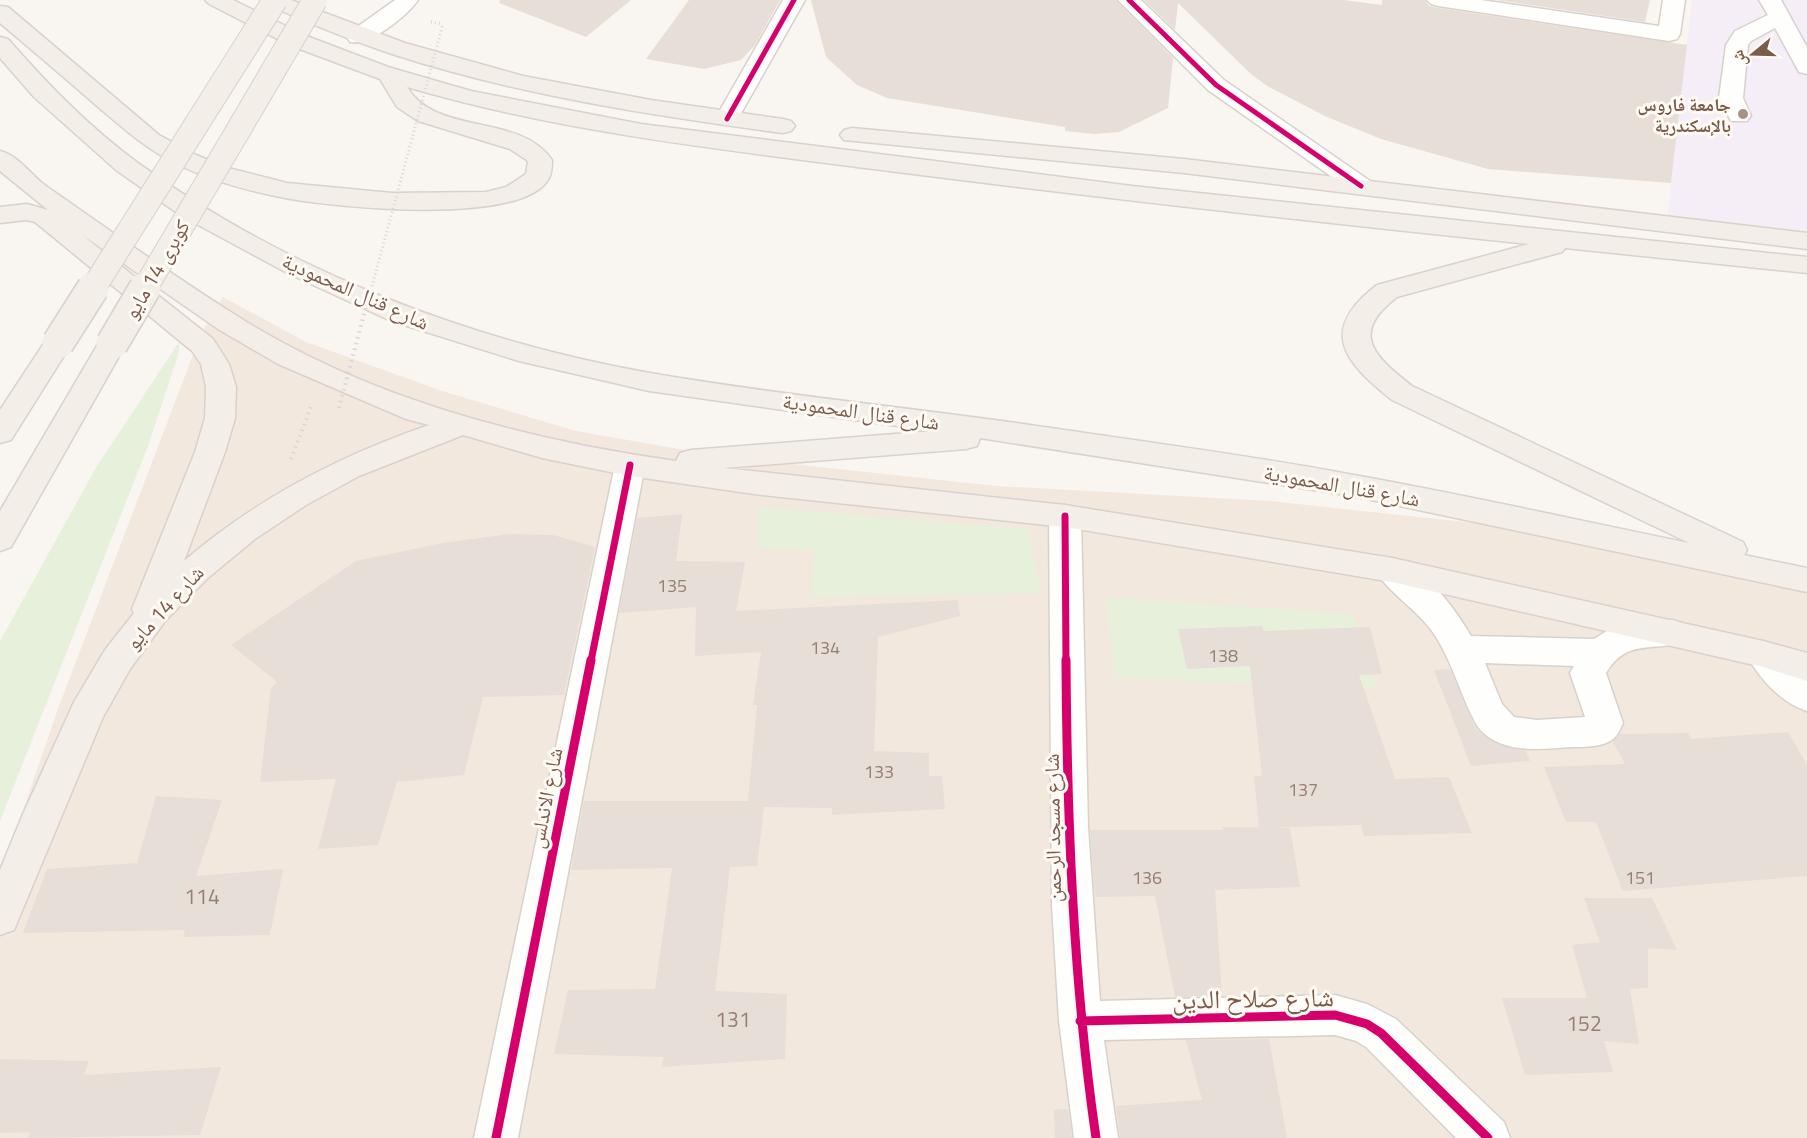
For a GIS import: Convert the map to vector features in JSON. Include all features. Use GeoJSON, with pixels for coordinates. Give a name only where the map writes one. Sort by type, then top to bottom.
{"type":"FeatureCollection","features":[{"type":"Feature","properties":{"kind":"main road"},"geometry":{"type":"LineString","coordinates":[[216,0],[287,36],[389,75],[542,114],[668,135],[1126,194],[1807,265]]}},
{"type":"Feature","properties":{"kind":"main road"},"geometry":{"type":"LineString","coordinates":[[274,0],[358,37],[462,70],[633,106],[820,131],[1361,186],[1807,241]]}},
{"type":"Feature","properties":{"kind":"main road","name":"كوبرى 14 مايو"},"geometry":{"type":"LineString","coordinates":[[0,433],[274,0]]}},
{"type":"Feature","properties":{"kind":"main road","name":"كوبرى 14 مايو"},"geometry":{"type":"LineString","coordinates":[[0,539],[315,0]]}},
{"type":"Feature","properties":{"kind":"main road"},"geometry":{"type":"LineString","coordinates":[[0,12],[154,143],[187,160],[236,178],[329,196],[439,201],[514,193],[538,176],[540,160],[528,147],[463,128],[414,109],[401,96],[389,75]]}},
{"type":"Feature","properties":{"kind":"main road","name":"شارع قنال المحمودية"},"geometry":{"type":"LineString","coordinates":[[0,44],[42,92],[125,165],[189,210],[296,267],[401,315],[529,355],[649,382],[1027,434],[1352,485],[1778,572],[1807,580]]}},
{"type":"Feature","properties":{"kind":"main road"},"geometry":{"type":"LineString","coordinates":[[0,158],[32,187],[228,323],[288,358],[322,375],[417,412],[542,448],[630,465],[761,484],[1065,516],[1392,570],[1763,654],[1807,667]]}},
{"type":"Feature","properties":{"kind":"main road"},"geometry":{"type":"LineString","coordinates":[[0,196],[32,187]]}},
{"type":"Feature","properties":{"kind":"main road"},"geometry":{"type":"LineString","coordinates":[[0,215],[27,212],[44,217],[203,345],[215,364],[220,387],[220,418],[210,452],[141,628]]}},
{"type":"Feature","properties":{"kind":"main road"},"geometry":{"type":"LineString","coordinates":[[1572,241],[1387,291],[1368,303],[1358,318],[1355,337],[1363,356],[1378,375],[1402,393],[1778,572]]}},
{"type":"Feature","properties":{"kind":"main road","name":"شارع 14 مايو"},"geometry":{"type":"LineString","coordinates":[[0,917],[87,712],[112,668],[141,628],[174,590],[210,557],[273,510],[330,476],[373,456],[461,425]]}},
{"type":"Feature","properties":{"kind":"main road"},"geometry":{"type":"LineString","coordinates":[[630,465],[1027,434]]}},
{"type":"Feature","properties":{"kind":"street"},"geometry":{"type":"LineString","coordinates":[[358,37],[394,13],[407,0]]}},
{"type":"Feature","properties":{"kind":"street"},"geometry":{"type":"LineString","coordinates":[[727,119],[794,0]]}},
{"type":"Feature","properties":{"kind":"street"},"geometry":{"type":"LineString","coordinates":[[1129,0],[1216,85],[1361,186]]}},
{"type":"Feature","properties":{"kind":"street"},"geometry":{"type":"LineString","coordinates":[[1438,0],[1669,34],[1674,0]]}},
{"type":"Feature","properties":{"kind":"street"},"geometry":{"type":"LineString","coordinates":[[1739,116],[1731,98],[1740,40],[1774,9],[1807,67]]}},
{"type":"Feature","properties":{"kind":"street","name":"شارع الاندلس"},"geometry":{"type":"LineString","coordinates":[[496,1138],[630,465]]}},
{"type":"Feature","properties":{"kind":"street","name":"شارع مسجد الرحمن"},"geometry":{"type":"LineString","coordinates":[[1065,516],[1070,876],[1080,1021],[1096,1138]]}},
{"type":"Feature","properties":{"kind":"street"},"geometry":{"type":"LineString","coordinates":[[1392,570],[1420,594],[1444,620],[1462,649],[1488,714],[1496,724],[1509,731],[1522,733],[1591,732],[1600,729],[1605,723],[1588,673],[1598,653],[1617,640],[1642,633],[1672,633]]}},
{"type":"Feature","properties":{"kind":"street"},"geometry":{"type":"LineString","coordinates":[[1462,649],[1598,653]]}},
{"type":"Feature","properties":{"kind":"street"},"geometry":{"type":"LineString","coordinates":[[1763,654],[1779,674],[1807,697]]}},
{"type":"Feature","properties":{"kind":"street","name":"شارع صلاح الدين"},"geometry":{"type":"LineString","coordinates":[[1080,1021],[1335,1015],[1351,1018],[1381,1034],[1488,1138]]}},
{"type":"Feature","properties":{"kind":"path"},"geometry":{"type":"LineString","coordinates":[[339,408],[442,24]]}},
{"type":"Feature","properties":{"kind":"path"},"geometry":{"type":"LineString","coordinates":[[273,510],[322,375]]}},
{"type":"Feature","properties":{"kind":"shaded area","name":"جامعة فاروس بالإسكندرية"},"geometry":{"type":"Polygon","coordinates":[[[1692,0],[1807,0],[1807,235],[1667,220],[1692,0]]]}},
{"type":"Feature","properties":{"kind":"shaded area"},"geometry":{"type":"Polygon","coordinates":[[[223,297],[306,342],[442,391],[576,431],[719,456],[996,486],[1269,501],[1587,535],[1807,587],[1807,1138],[0,1138],[0,877],[59,706],[201,334],[223,297]]]}},
{"type":"Feature","properties":{"kind":"green space"},"geometry":{"type":"Polygon","coordinates":[[[179,342],[179,352],[148,446],[0,821],[0,641],[97,466],[179,342]]]}},
{"type":"Feature","properties":{"kind":"green space"},"geometry":{"type":"Polygon","coordinates":[[[758,507],[1028,529],[1041,593],[811,597],[814,550],[759,548],[758,507]]]}},
{"type":"Feature","properties":{"kind":"green space"},"geometry":{"type":"Polygon","coordinates":[[[1105,597],[1353,614],[1377,689],[1115,678],[1105,597]]]}},
{"type":"Feature","properties":{"kind":"building"},"geometry":{"type":"Polygon","coordinates":[[[500,0],[631,0],[586,37],[499,3],[500,0]]]}},
{"type":"Feature","properties":{"kind":"building"},"geometry":{"type":"Polygon","coordinates":[[[689,0],[780,0],[755,45],[741,60],[704,69],[646,59],[689,0]]]}},
{"type":"Feature","properties":{"kind":"building"},"geometry":{"type":"Polygon","coordinates":[[[811,0],[1116,0],[1173,58],[1168,108],[1119,132],[1094,134],[1065,131],[1065,127],[887,98],[857,85],[826,57],[811,0]]]}},
{"type":"Feature","properties":{"kind":"building"},"geometry":{"type":"Polygon","coordinates":[[[1144,0],[1343,0],[1382,5],[1382,0],[1425,0],[1429,6],[1438,8],[1687,45],[1671,183],[1488,169],[1381,139],[1325,116],[1269,87],[1252,75],[1178,3],[1175,30],[1144,0]]]}},
{"type":"Feature","properties":{"kind":"building"},"geometry":{"type":"Polygon","coordinates":[[[1497,0],[1650,0],[1645,22],[1497,0]]]}},
{"type":"Feature","properties":{"kind":"building"},"geometry":{"type":"Polygon","coordinates":[[[682,514],[676,561],[745,562],[736,611],[958,600],[960,616],[878,637],[874,751],[929,753],[929,776],[942,776],[945,809],[832,815],[832,808],[764,807],[757,866],[730,867],[715,991],[787,994],[785,1059],[662,1067],[664,1057],[554,1054],[568,990],[655,989],[672,868],[571,870],[584,801],[748,801],[757,705],[753,705],[761,652],[695,656],[696,607],[619,613],[637,518],[682,514]]]}},
{"type":"Feature","properties":{"kind":"building"},"geometry":{"type":"Polygon","coordinates":[[[509,534],[553,535],[595,547],[564,695],[483,697],[464,775],[397,782],[378,845],[318,849],[336,779],[260,782],[271,688],[277,682],[231,645],[356,561],[443,543],[509,534]]]}},
{"type":"Feature","properties":{"kind":"building"},"geometry":{"type":"Polygon","coordinates":[[[1262,626],[1264,631],[1370,627],[1382,674],[1359,675],[1395,779],[1449,777],[1472,833],[1364,836],[1361,825],[1259,828],[1254,776],[1262,776],[1250,666],[1187,669],[1178,629],[1262,626]]]}},
{"type":"Feature","properties":{"kind":"building"},"geometry":{"type":"Polygon","coordinates":[[[1450,669],[1476,729],[1497,744],[1526,751],[1530,761],[1471,766],[1434,670],[1450,669]]]}},
{"type":"Feature","properties":{"kind":"building"},"geometry":{"type":"Polygon","coordinates":[[[1788,732],[1807,765],[1807,876],[1623,891],[1596,822],[1566,822],[1544,767],[1625,764],[1613,742],[1620,734],[1688,733],[1691,739],[1788,732]]]}},
{"type":"Feature","properties":{"kind":"building"},"geometry":{"type":"Polygon","coordinates":[[[156,796],[222,800],[196,876],[283,869],[270,935],[183,937],[185,930],[23,933],[47,869],[137,863],[156,796]]]}},
{"type":"Feature","properties":{"kind":"building"},"geometry":{"type":"Polygon","coordinates":[[[1222,827],[1290,828],[1300,887],[1215,890],[1222,996],[1175,997],[1155,896],[1095,897],[1090,830],[1223,830],[1222,827]]]}},
{"type":"Feature","properties":{"kind":"building"},"geometry":{"type":"Polygon","coordinates":[[[1584,898],[1652,898],[1677,950],[1648,948],[1648,988],[1630,989],[1639,1044],[1604,1041],[1613,1072],[1525,1075],[1502,998],[1587,998],[1572,945],[1600,942],[1584,898]]]}},
{"type":"Feature","properties":{"kind":"building"},"geometry":{"type":"Polygon","coordinates":[[[1269,1039],[1287,1138],[1120,1138],[1116,1106],[1202,1100],[1186,1040],[1269,1039]]]}},
{"type":"Feature","properties":{"kind":"building"},"geometry":{"type":"Polygon","coordinates":[[[0,1059],[89,1061],[84,1075],[221,1067],[200,1135],[28,1138],[30,1132],[0,1133],[0,1059]]]}},
{"type":"Feature","properties":{"kind":"building"},"geometry":{"type":"Polygon","coordinates":[[[1068,1109],[1072,1138],[1055,1138],[1054,1110],[1068,1109]]]}},
{"type":"Feature","properties":{"kind":"cycle path"},"geometry":{"type":"LineString","coordinates":[[727,119],[794,0]]}},
{"type":"Feature","properties":{"kind":"cycle path"},"geometry":{"type":"LineString","coordinates":[[1129,0],[1216,85],[1361,186]]}},
{"type":"Feature","properties":{"kind":"cycle path"},"geometry":{"type":"LineString","coordinates":[[496,1138],[630,465]]}},
{"type":"Feature","properties":{"kind":"cycle path"},"geometry":{"type":"LineString","coordinates":[[1065,516],[1067,749],[1072,905],[1085,1061],[1096,1138]]}},
{"type":"Feature","properties":{"kind":"cycle path"},"geometry":{"type":"LineString","coordinates":[[1080,1021],[1335,1015],[1367,1024],[1381,1033],[1488,1138]]}},
{"type":"Feature","properties":{"kind":"place","name":"جامعة فاروس بالإسكندرية"},"geometry":{"type":"Point","coordinates":[1743,114]}}]}
